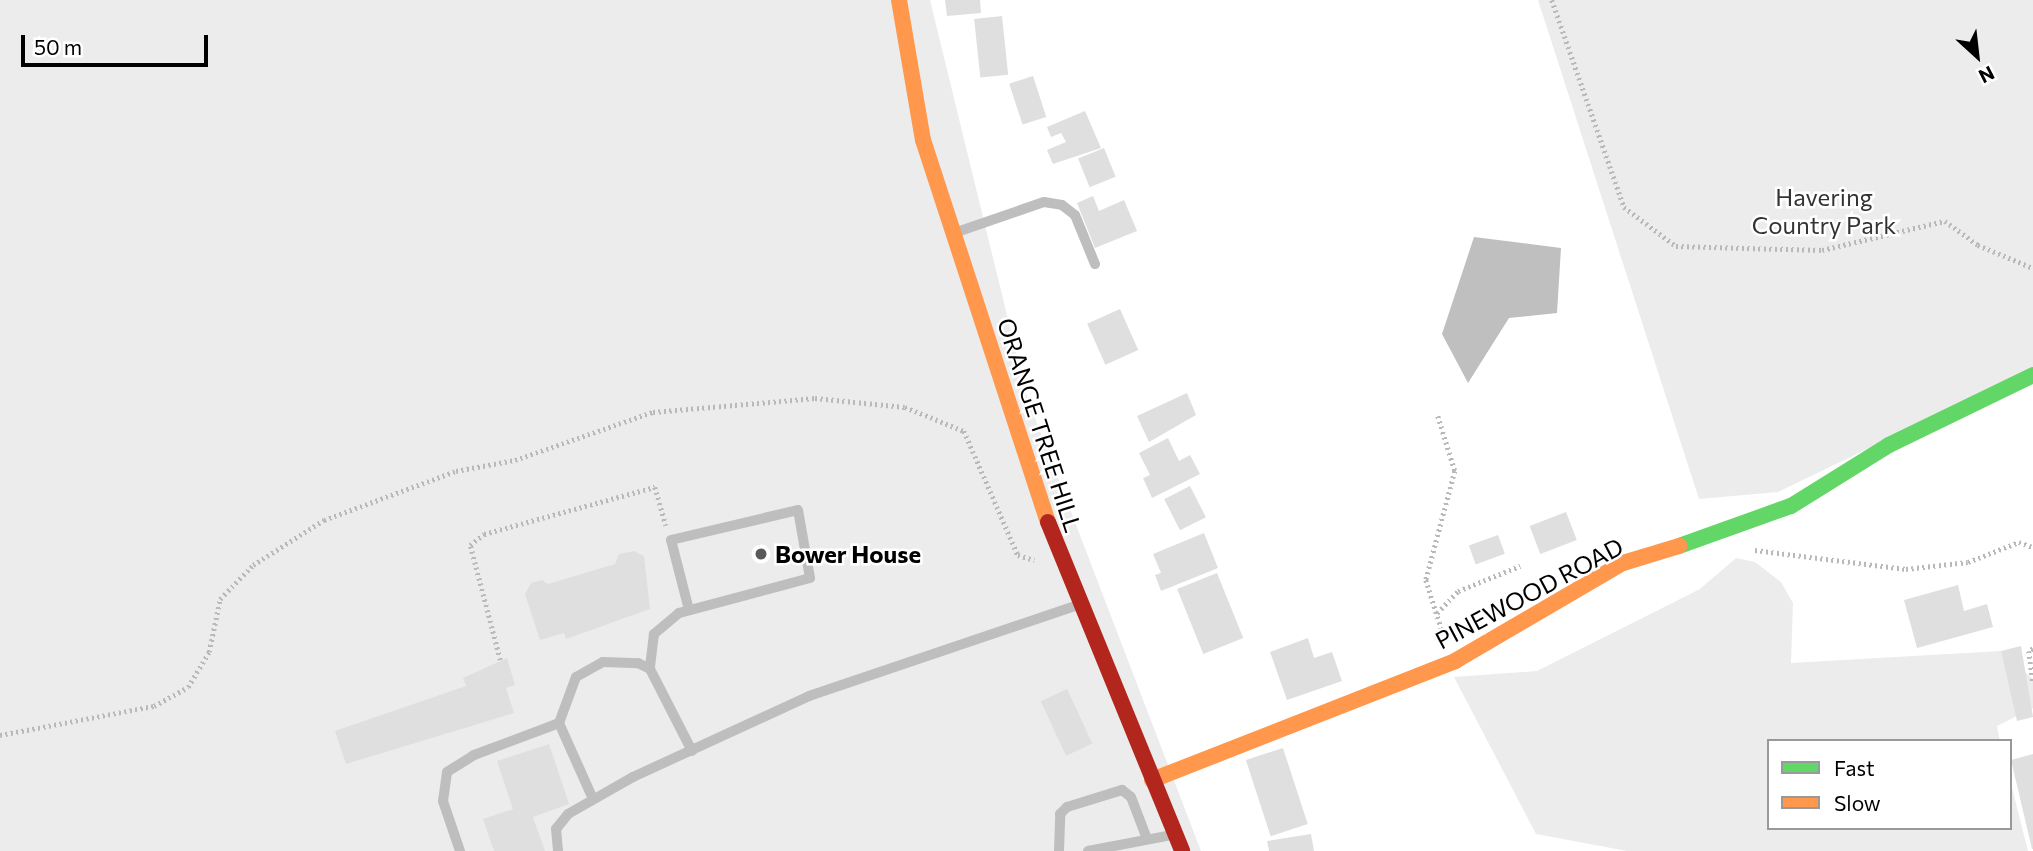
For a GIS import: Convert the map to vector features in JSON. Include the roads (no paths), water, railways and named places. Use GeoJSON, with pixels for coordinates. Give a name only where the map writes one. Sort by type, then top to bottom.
{"type":"FeatureCollection","features":[{"type":"Feature","properties":{"kind":"street","name":"ORANGE TREE HILL"},"geometry":{"type":"LineString","coordinates":[[899,0],[923,140],[953,233],[1067,572],[1182,851]]}},
{"type":"Feature","properties":{"kind":"street","name":"PINEWOOD ROAD"},"geometry":{"type":"LineString","coordinates":[[1152,780],[1451,662],[1623,564],[1738,528],[1791,506],[1889,445],[2033,375]]}},
{"type":"Feature","properties":{"kind":"lane"},"geometry":{"type":"LineString","coordinates":[[953,233],[1044,202],[1062,205],[1075,215],[1095,264]]}},
{"type":"Feature","properties":{"kind":"lane"},"geometry":{"type":"LineString","coordinates":[[689,610],[671,540],[798,510],[810,578],[689,610],[654,634],[650,669],[692,751]]}},
{"type":"Feature","properties":{"kind":"lane"},"geometry":{"type":"LineString","coordinates":[[558,851],[556,829],[568,814],[692,751],[809,696],[1081,604]]}},
{"type":"Feature","properties":{"kind":"lane"},"geometry":{"type":"LineString","coordinates":[[593,799],[559,723],[576,677],[603,662],[638,663],[650,669]]}},
{"type":"Feature","properties":{"kind":"lane"},"geometry":{"type":"LineString","coordinates":[[460,851],[443,801],[447,772],[474,755],[559,723]]}},
{"type":"Feature","properties":{"kind":"lane"},"geometry":{"type":"LineString","coordinates":[[1059,851],[1060,814],[1067,807],[1122,790],[1134,803],[1147,839]]}},
{"type":"Feature","properties":{"kind":"lane"},"geometry":{"type":"LineString","coordinates":[[1088,851],[1175,834]]}},
{"type":"Feature","properties":{"kind":"place","name":"Bower House"},"geometry":{"type":"Point","coordinates":[761,554]}},
{"type":"Feature","properties":{"kind":"park label","name":"Havering Country Park"},"geometry":{"type":"Point","coordinates":[1824,211]}}]}
